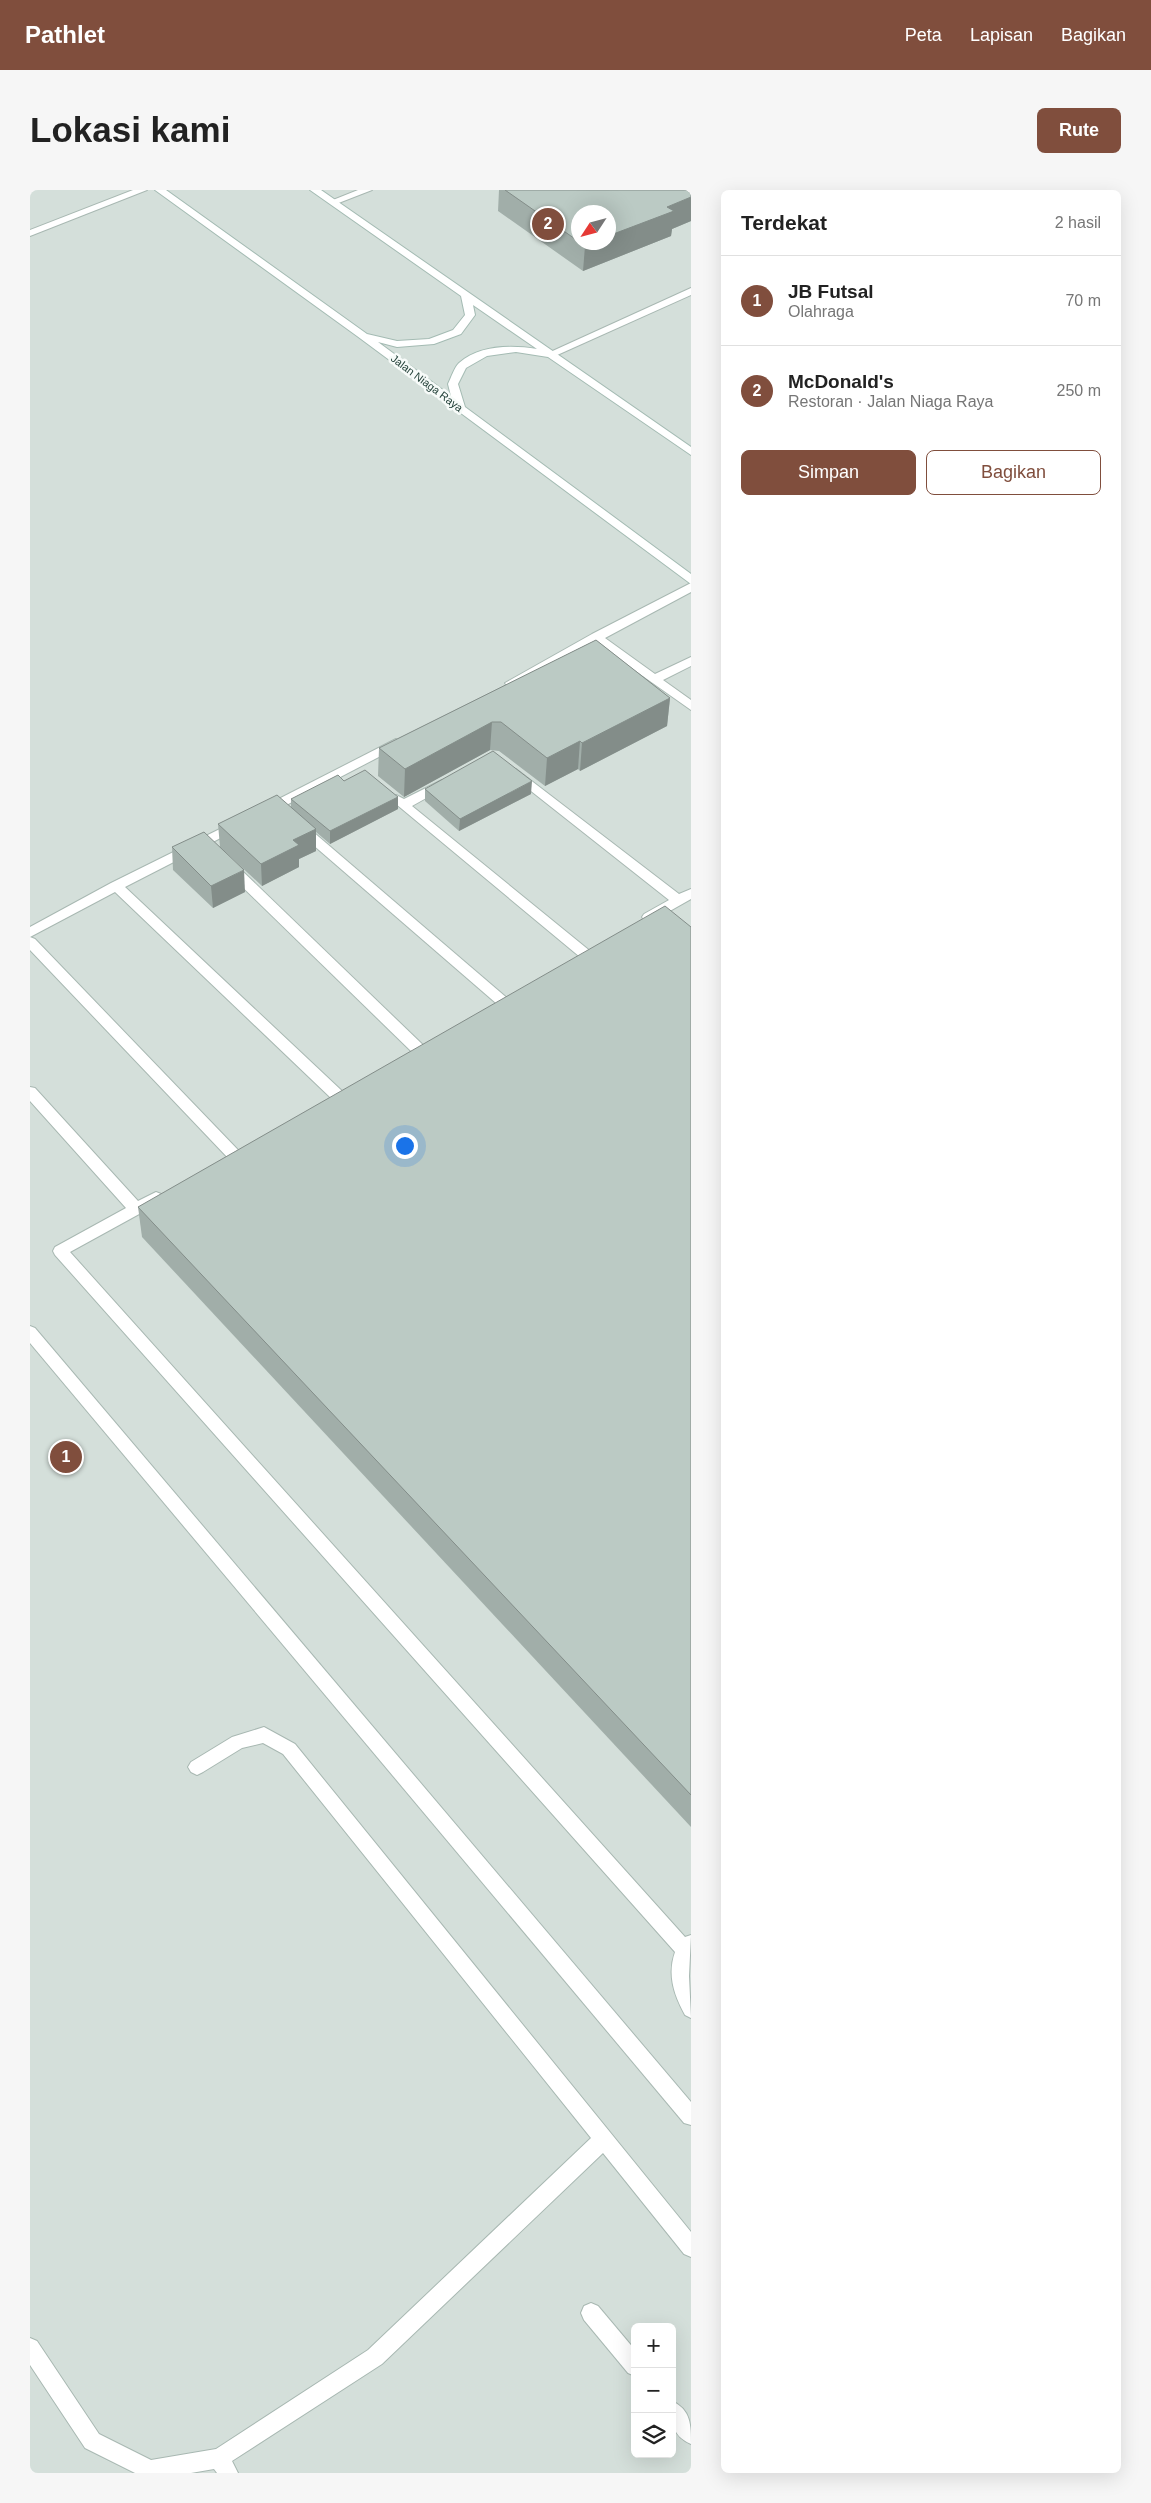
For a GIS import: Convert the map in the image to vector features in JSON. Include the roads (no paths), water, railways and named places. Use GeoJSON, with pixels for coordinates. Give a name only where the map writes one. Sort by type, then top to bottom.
{"type":"FeatureCollection","features":[{"type":"Feature","properties":{"kind":"main road"},"geometry":{"type":"LineString","coordinates":[[30,232],[142,190]]}},
{"type":"Feature","properties":{"kind":"main road","name":"Jalan Niaga Raya"},"geometry":{"type":"LineString","coordinates":[[160,190],[362,334],[691,580]]}},
{"type":"Feature","properties":{"kind":"main road"},"geometry":{"type":"LineString","coordinates":[[315,190],[691,452]]}},
{"type":"Feature","properties":{"kind":"main road"},"geometry":{"type":"LineString","coordinates":[[333,202],[368,190]]}},
{"type":"Feature","properties":{"kind":"main road"},"geometry":{"type":"LineString","coordinates":[[460,407],[453,384],[462,366],[484,353],[516,348],[551,354],[691,291]]}},
{"type":"Feature","properties":{"kind":"main road"},"geometry":{"type":"LineString","coordinates":[[362,334],[397,344],[430,342],[457,332],[470,315],[465,293]]}},
{"type":"Feature","properties":{"kind":"main road"},"geometry":{"type":"LineString","coordinates":[[496,691],[691,588]]}},
{"type":"Feature","properties":{"kind":"main road"},"geometry":{"type":"LineString","coordinates":[[596,638],[656,679],[691,706]]}},
{"type":"Feature","properties":{"kind":"main road"},"geometry":{"type":"LineString","coordinates":[[656,679],[691,661]]}},
{"type":"Feature","properties":{"kind":"main road"},"geometry":{"type":"LineString","coordinates":[[30,934],[116,886],[255,816],[283,813],[354,765],[407,738]]}},
{"type":"Feature","properties":{"kind":"main road"},"geometry":{"type":"LineString","coordinates":[[354,765],[368,776]]}},
{"type":"Feature","properties":{"kind":"main road"},"geometry":{"type":"LineString","coordinates":[[510,768],[678,900]]}},
{"type":"Feature","properties":{"kind":"main road"},"geometry":{"type":"LineString","coordinates":[[403,805],[453,778]]}},
{"type":"Feature","properties":{"kind":"main road"},"geometry":{"type":"LineString","coordinates":[[382,788],[589,951],[568,963]]}},
{"type":"Feature","properties":{"kind":"main road"},"geometry":{"type":"LineString","coordinates":[[283,813],[506,999],[485,1011]]}},
{"type":"Feature","properties":{"kind":"main road"},"geometry":{"type":"LineString","coordinates":[[203,841],[422,1047],[402,1058]]}},
{"type":"Feature","properties":{"kind":"main road"},"geometry":{"type":"LineString","coordinates":[[116,886],[333,1098],[353,1086]]}},
{"type":"Feature","properties":{"kind":"main road"},"geometry":{"type":"LineString","coordinates":[[636,925],[691,892]]}},
{"type":"Feature","properties":{"kind":"main road"},"geometry":{"type":"LineString","coordinates":[[30,942],[238,1152],[217,1164]]}},
{"type":"Feature","properties":{"kind":"main road"},"geometry":{"type":"LineString","coordinates":[[30,1092],[136,1209]]}},
{"type":"Feature","properties":{"kind":"main road"},"geometry":{"type":"LineString","coordinates":[[168,1191],[60,1251],[688,1946],[679,1972],[683,1995],[691,2009]]}},
{"type":"Feature","properties":{"kind":"main road"},"geometry":{"type":"LineString","coordinates":[[30,1332],[691,2116]]}},
{"type":"Feature","properties":{"kind":"main road"},"geometry":{"type":"LineString","coordinates":[[197,1767],[238,1742],[264,1735],[289,1749],[691,2247]]}},
{"type":"Feature","properties":{"kind":"main road"},"geometry":{"type":"LineString","coordinates":[[30,2348],[92,2441],[150,2470],[224,2465],[375,2357],[604,2139]]}},
{"type":"Feature","properties":{"kind":"main road"},"geometry":{"type":"LineString","coordinates":[[591,2313],[631,2361]]}},
{"type":"Feature","properties":{"kind":"main road"},"geometry":{"type":"LineString","coordinates":[[674,2413],[691,2434]]}},
{"type":"Feature","properties":{"kind":"place","name":"McDonald's"},"geometry":{"type":"Point","coordinates":[548,224]}},
{"type":"Feature","properties":{"kind":"place","name":"JB Futsal"},"geometry":{"type":"Point","coordinates":[66,1457]}}]}
